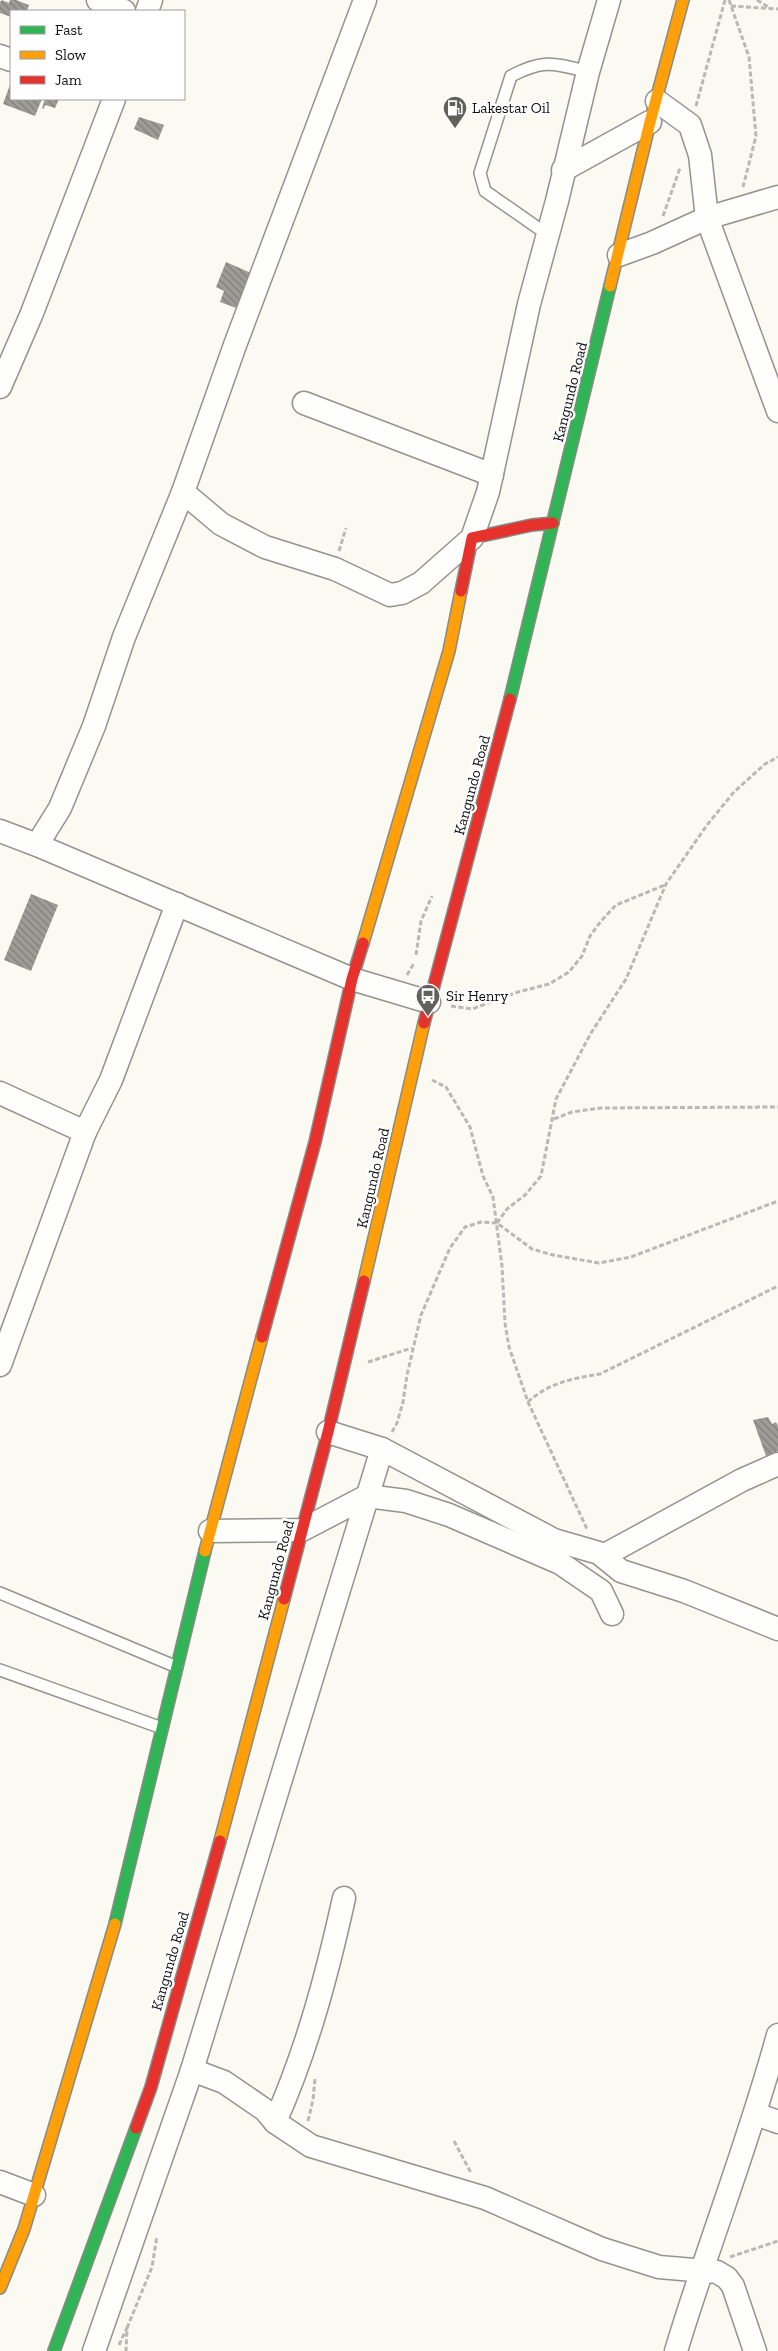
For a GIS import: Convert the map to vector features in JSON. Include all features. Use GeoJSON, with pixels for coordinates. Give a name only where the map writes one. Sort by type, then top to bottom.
{"type":"FeatureCollection","features":[{"type":"Feature","properties":{"kind":"main road","name":"Kangundo Road"},"geometry":{"type":"LineString","coordinates":[[54,2351],[151,2087],[220,1839],[328,1432],[429,1002],[512,692],[650,122],[683,0]]}},
{"type":"Feature","properties":{"kind":"main road"},"geometry":{"type":"LineString","coordinates":[[0,2288],[24,2229],[111,1940],[210,1531],[315,1142],[352,980],[372,919],[393,838],[449,652],[472,538],[532,525],[553,523]]}},
{"type":"Feature","properties":{"kind":"street"},"geometry":{"type":"LineString","coordinates":[[98,0],[122,10]]}},
{"type":"Feature","properties":{"kind":"street"},"geometry":{"type":"LineString","coordinates":[[37,845],[60,808],[94,726],[124,637],[183,492],[235,345],[365,0]]}},
{"type":"Feature","properties":{"kind":"street"},"geometry":{"type":"LineString","coordinates":[[183,492],[221,524],[266,548],[335,569],[390,595],[402,593],[421,583],[472,538],[492,475],[529,304],[588,72],[609,0]]}},
{"type":"Feature","properties":{"kind":"street"},"geometry":{"type":"LineString","coordinates":[[0,386],[36,304],[114,100]]}},
{"type":"Feature","properties":{"kind":"street"},"geometry":{"type":"LineString","coordinates":[[656,101],[690,126],[700,155],[708,218],[778,411]]}},
{"type":"Feature","properties":{"kind":"street"},"geometry":{"type":"LineString","coordinates":[[563,170],[650,122]]}},
{"type":"Feature","properties":{"kind":"street"},"geometry":{"type":"LineString","coordinates":[[619,255],[652,243],[708,218],[778,197]]}},
{"type":"Feature","properties":{"kind":"street"},"geometry":{"type":"LineString","coordinates":[[304,403],[492,475]]}},
{"type":"Feature","properties":{"kind":"street"},"geometry":{"type":"LineString","coordinates":[[0,832],[37,845],[352,980],[429,1002]]}},
{"type":"Feature","properties":{"kind":"street"},"geometry":{"type":"LineString","coordinates":[[0,1365],[86,1132],[111,1080],[177,904]]}},
{"type":"Feature","properties":{"kind":"street"},"geometry":{"type":"LineString","coordinates":[[0,1093],[86,1132]]}},
{"type":"Feature","properties":{"kind":"street"},"geometry":{"type":"LineString","coordinates":[[328,1432],[382,1449],[554,1540],[601,1554],[609,1564],[621,1571],[684,1591],[778,1629]]}},
{"type":"Feature","properties":{"kind":"street"},"geometry":{"type":"LineString","coordinates":[[94,2351],[192,2070],[382,1449]]}},
{"type":"Feature","properties":{"kind":"street"},"geometry":{"type":"LineString","coordinates":[[601,1554],[742,1480],[778,1464]]}},
{"type":"Feature","properties":{"kind":"street"},"geometry":{"type":"LineString","coordinates":[[210,1531],[302,1530],[367,1496],[406,1502],[449,1515],[560,1563],[601,1591],[612,1614]]}},
{"type":"Feature","properties":{"kind":"street"},"geometry":{"type":"LineString","coordinates":[[275,2122],[311,2030],[344,1898]]}},
{"type":"Feature","properties":{"kind":"street"},"geometry":{"type":"LineString","coordinates":[[676,2351],[700,2270],[756,2114],[778,2035]]}},
{"type":"Feature","properties":{"kind":"street"},"geometry":{"type":"LineString","coordinates":[[192,2070],[224,2082],[265,2110],[275,2122],[311,2146],[485,2198],[602,2249],[659,2267],[717,2272],[730,2282],[755,2351]]}},
{"type":"Feature","properties":{"kind":"street"},"geometry":{"type":"LineString","coordinates":[[756,2114],[778,2122]]}},
{"type":"Feature","properties":{"kind":"street"},"geometry":{"type":"LineString","coordinates":[[0,2182],[34,2195]]}},
{"type":"Feature","properties":{"kind":"lane"},"geometry":{"type":"LineString","coordinates":[[548,235],[484,190],[480,173],[511,76],[531,66],[553,63],[588,72]]}},
{"type":"Feature","properties":{"kind":"lane"},"geometry":{"type":"LineString","coordinates":[[0,1593],[178,1667]]}},
{"type":"Feature","properties":{"kind":"lane"},"geometry":{"type":"LineString","coordinates":[[0,1670],[162,1728]]}},
{"type":"Feature","properties":{"kind":"path"},"geometry":{"type":"LineString","coordinates":[[729,0],[749,57],[756,136],[738,209]]}},
{"type":"Feature","properties":{"kind":"path"},"geometry":{"type":"LineString","coordinates":[[757,0],[771,8]]}},
{"type":"Feature","properties":{"kind":"path"},"geometry":{"type":"LineString","coordinates":[[731,6],[778,9]]}},
{"type":"Feature","properties":{"kind":"path"},"geometry":{"type":"LineString","coordinates":[[497,1223],[507,1209],[525,1195],[541,1176],[554,1119],[556,1099],[591,1033],[626,979],[666,884],[707,825],[734,792],[765,764],[778,756]]}},
{"type":"Feature","properties":{"kind":"path"},"geometry":{"type":"LineString","coordinates":[[429,1002],[472,1009],[518,992],[549,984],[569,972],[582,956],[590,936],[616,905],[666,884]]}},
{"type":"Feature","properties":{"kind":"path"},"geometry":{"type":"LineString","coordinates":[[414,1071],[446,1087],[470,1127],[484,1176],[493,1197],[502,1266],[504,1323],[509,1346],[528,1402],[601,1554]]}},
{"type":"Feature","properties":{"kind":"path"},"geometry":{"type":"LineString","coordinates":[[554,1119],[572,1112],[601,1108],[778,1107]]}},
{"type":"Feature","properties":{"kind":"path"},"geometry":{"type":"LineString","coordinates":[[382,1449],[397,1423],[421,1315],[450,1248],[465,1227],[481,1222],[497,1223],[532,1249],[553,1255],[599,1263],[630,1256],[778,1201]]}},
{"type":"Feature","properties":{"kind":"path"},"geometry":{"type":"LineString","coordinates":[[528,1402],[536,1395],[556,1384],[576,1377],[600,1374],[663,1342],[684,1334],[722,1312],[778,1286]]}},
{"type":"Feature","properties":{"kind":"path"},"geometry":{"type":"LineString","coordinates":[[343,1370],[413,1348]]}},
{"type":"Feature","properties":{"kind":"path"},"geometry":{"type":"LineString","coordinates":[[303,2140],[313,2100],[316,2072]]}},
{"type":"Feature","properties":{"kind":"path"},"geometry":{"type":"LineString","coordinates":[[454,2141],[485,2198]]}},
{"type":"Feature","properties":{"kind":"path"},"geometry":{"type":"LineString","coordinates":[[116,2351],[152,2266],[158,2232]]}},
{"type":"Feature","properties":{"kind":"path"},"geometry":{"type":"LineString","coordinates":[[700,2270],[725,2258],[778,2241]]}},
{"type":"Feature","properties":{"kind":"path"},"geometry":{"type":"LineString","coordinates":[[126,2351],[127,2328]]}},
{"type":"Feature","properties":{"kind":"building"},"geometry":{"type":"Polygon","coordinates":[[[2,0],[9,3],[10,0],[16,0],[29,5],[27,10],[10,10],[10,17],[0,13],[0,2],[2,0]]]}},
{"type":"Feature","properties":{"kind":"building"},"geometry":{"type":"Polygon","coordinates":[[[10,85],[10,100],[42,100],[35,116],[3,104],[10,85]]]}},
{"type":"Feature","properties":{"kind":"building"},"geometry":{"type":"Polygon","coordinates":[[[45,100],[59,100],[55,108],[45,105],[44,109],[42,108],[45,100]]]}},
{"type":"Feature","properties":{"kind":"building"},"geometry":{"type":"Polygon","coordinates":[[[139,117],[164,125],[158,140],[134,129],[139,117]]]}},
{"type":"Feature","properties":{"kind":"building"},"geometry":{"type":"Polygon","coordinates":[[[226,262],[251,273],[236,308],[220,302],[224,291],[216,287],[226,262]]]}},
{"type":"Feature","properties":{"kind":"building"},"geometry":{"type":"Polygon","coordinates":[[[31,894],[58,905],[31,971],[4,960],[31,894]]]}},
{"type":"Feature","properties":{"kind":"building"},"geometry":{"type":"Polygon","coordinates":[[[768,1417],[772,1424],[776,1422],[778,1426],[778,1451],[766,1456],[753,1420],[768,1417]]]}},
{"type":"Feature","properties":{"kind":"traffic: fast"},"geometry":{"type":"LineString","coordinates":[[510,699],[610,286]]}},
{"type":"Feature","properties":{"kind":"traffic: fast"},"geometry":{"type":"LineString","coordinates":[[115,1924],[205,1551]]}},
{"type":"Feature","properties":{"kind":"traffic: fast"},"geometry":{"type":"LineString","coordinates":[[54,2351],[136,2128]]}},
{"type":"Feature","properties":{"kind":"traffic: slow"},"geometry":{"type":"LineString","coordinates":[[610,286],[650,122],[683,0]]}},
{"type":"Feature","properties":{"kind":"traffic: slow"},"geometry":{"type":"LineString","coordinates":[[363,943],[449,651],[461,591]]}},
{"type":"Feature","properties":{"kind":"traffic: slow"},"geometry":{"type":"LineString","coordinates":[[364,1281],[424,1023]]}},
{"type":"Feature","properties":{"kind":"traffic: slow"},"geometry":{"type":"LineString","coordinates":[[205,1551],[262,1337]]}},
{"type":"Feature","properties":{"kind":"traffic: slow"},"geometry":{"type":"LineString","coordinates":[[220,1841],[284,1599]]}},
{"type":"Feature","properties":{"kind":"traffic: slow"},"geometry":{"type":"LineString","coordinates":[[0,2288],[24,2229],[115,1924]]}},
{"type":"Feature","properties":{"kind":"traffic: jam"},"geometry":{"type":"LineString","coordinates":[[461,591],[472,538],[532,525],[553,523]]}},
{"type":"Feature","properties":{"kind":"traffic: jam"},"geometry":{"type":"LineString","coordinates":[[424,1023],[510,699]]}},
{"type":"Feature","properties":{"kind":"traffic: jam"},"geometry":{"type":"LineString","coordinates":[[262,1337],[315,1142],[352,979],[363,943]]}},
{"type":"Feature","properties":{"kind":"traffic: jam"},"geometry":{"type":"LineString","coordinates":[[284,1599],[328,1432],[364,1281]]}},
{"type":"Feature","properties":{"kind":"traffic: jam"},"geometry":{"type":"LineString","coordinates":[[136,2128],[151,2087],[220,1841]]}},
{"type":"Feature","properties":{"kind":"place","name":"Lakestar Oil"},"geometry":{"type":"Point","coordinates":[455,129]}},
{"type":"Feature","properties":{"kind":"place","name":"Sir Henry"},"geometry":{"type":"Point","coordinates":[428,1017]}}]}
